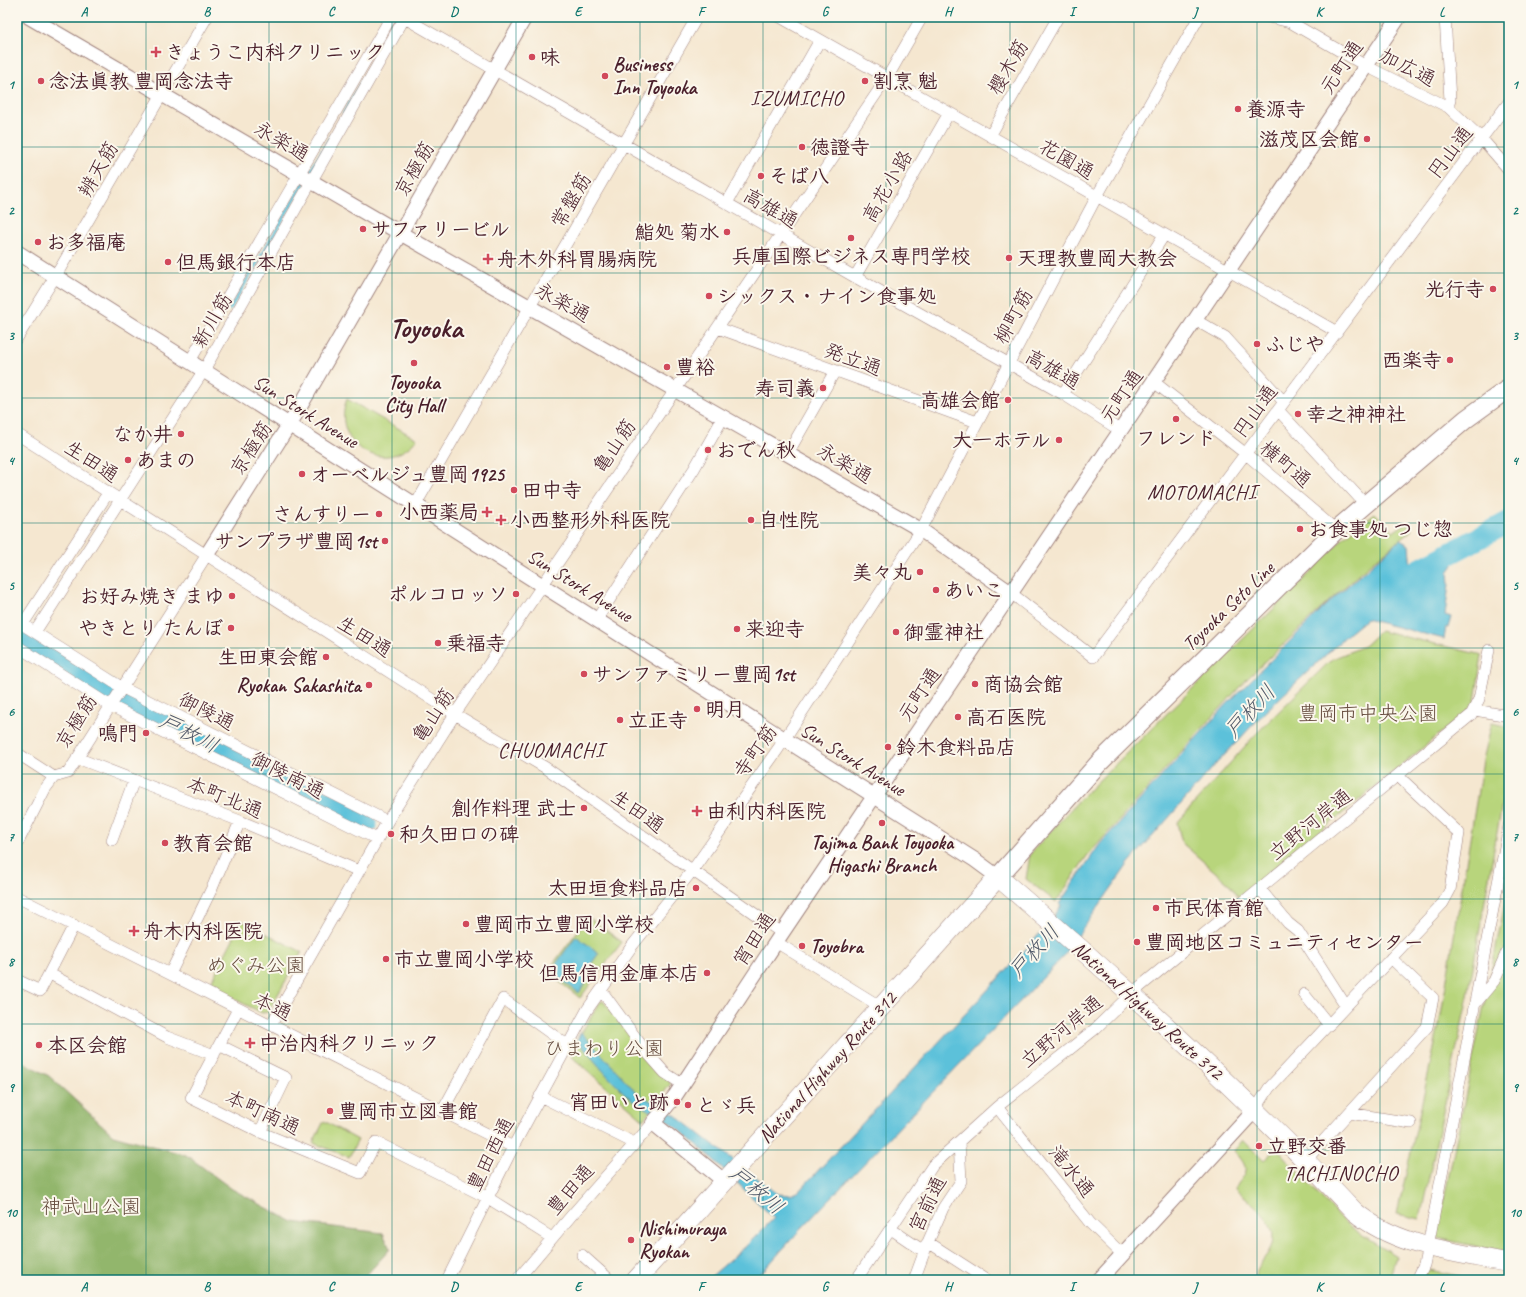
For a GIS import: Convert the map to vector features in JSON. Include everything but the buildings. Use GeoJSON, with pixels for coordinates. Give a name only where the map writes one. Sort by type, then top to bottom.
{"type":"FeatureCollection","features":[{"type":"Feature","properties":{"kind":"highway","name":"National Highway Route 312"},"geometry":{"type":"LineString","coordinates":[[636,1280],[998,877],[1131,994],[1255,1110],[1354,1212],[1370,1225],[1406,1241],[1509,1263]]}},
{"type":"Feature","properties":{"kind":"main road","name":"Toyooka Seto Line"},"geometry":{"type":"LineString","coordinates":[[998,877],[1098,764],[1336,530],[1466,419],[1509,388]]}},
{"type":"Feature","properties":{"kind":"street","name":"永楽通"},"geometry":{"type":"LineString","coordinates":[[29,17],[400,233],[676,388],[921,530],[1011,593]]}},
{"type":"Feature","properties":{"kind":"street","name":"辨天筋"},"geometry":{"type":"LineString","coordinates":[[17,338],[56,276],[206,17]]}},
{"type":"Feature","properties":{"kind":"street","name":"新川筋"},"geometry":{"type":"LineString","coordinates":[[35,632],[121,501],[204,370],[391,17]]}},
{"type":"Feature","properties":{"kind":"street","name":"新川筋"},"geometry":{"type":"LineString","coordinates":[[190,361],[306,178],[404,17]]}},
{"type":"Feature","properties":{"kind":"street","name":"高雄通"},"geometry":{"type":"LineString","coordinates":[[404,17],[781,235],[1008,364],[1064,394],[1121,431]]}},
{"type":"Feature","properties":{"kind":"street","name":"京極筋"},"geometry":{"type":"LineString","coordinates":[[17,844],[45,789],[54,777],[68,773],[110,704],[290,424],[525,17]]}},
{"type":"Feature","properties":{"kind":"street","name":"常盤筋"},"geometry":{"type":"LineString","coordinates":[[416,504],[697,17]]}},
{"type":"Feature","properties":{"kind":"street","name":"花園通"},"geometry":{"type":"LineString","coordinates":[[780,17],[1337,332]]}},
{"type":"Feature","properties":{"kind":"street","name":"亀山筋"},"geometry":{"type":"LineString","coordinates":[[271,1025],[387,821],[455,714],[887,78],[922,17]]}},
{"type":"Feature","properties":{"kind":"street","name":"櫻木筋"},"geometry":{"type":"LineString","coordinates":[[990,136],[1058,17]]}},
{"type":"Feature","properties":{"kind":"street","name":"柳町筋"},"geometry":{"type":"LineString","coordinates":[[921,530],[1097,196],[1199,17]]}},
{"type":"Feature","properties":{"kind":"street","name":"加広通"},"geometry":{"type":"LineString","coordinates":[[1269,17],[1291,20],[1366,66],[1448,107],[1482,139],[1509,170]]}},
{"type":"Feature","properties":{"kind":"street","name":"元町通"},"geometry":{"type":"LineString","coordinates":[[874,796],[1399,17]]}},
{"type":"Feature","properties":{"kind":"street"},"geometry":{"type":"LineString","coordinates":[[1445,17],[1450,100],[1448,107]]}},
{"type":"Feature","properties":{"kind":"street"},"geometry":{"type":"LineString","coordinates":[[727,203],[820,40]]}},
{"type":"Feature","properties":{"kind":"street","name":"円山通"},"geometry":{"type":"LineString","coordinates":[[1011,593],[1093,657],[1509,102]]}},
{"type":"Feature","properties":{"kind":"street","name":"高花小路"},"geometry":{"type":"LineString","coordinates":[[855,277],[950,113]]}},
{"type":"Feature","properties":{"kind":"street"},"geometry":{"type":"LineString","coordinates":[[1064,394],[1164,235]]}},
{"type":"Feature","properties":{"kind":"street","name":"Sun Stork Avenue"},"geometry":{"type":"LineString","coordinates":[[17,252],[597,619],[975,860],[998,877]]}},
{"type":"Feature","properties":{"kind":"street"},"geometry":{"type":"LineString","coordinates":[[1195,320],[1224,337],[1366,505]]}},
{"type":"Feature","properties":{"kind":"street","name":"発立通"},"geometry":{"type":"LineString","coordinates":[[718,328],[977,422]]}},
{"type":"Feature","properties":{"kind":"street"},"geometry":{"type":"LineString","coordinates":[[788,453],[835,371]]}},
{"type":"Feature","properties":{"kind":"street","name":"横町通"},"geometry":{"type":"LineString","coordinates":[[1154,382],[1246,454],[1336,530]]}},
{"type":"Feature","properties":{"kind":"street"},"geometry":{"type":"LineString","coordinates":[[597,619],[694,470],[724,416]]}},
{"type":"Feature","properties":{"kind":"street","name":"生田通"},"geometry":{"type":"LineString","coordinates":[[17,434],[455,714],[546,768],[692,871],[779,938],[881,1007]]}},
{"type":"Feature","properties":{"kind":"street"},"geometry":{"type":"LineString","coordinates":[[20,623],[108,493]]}},
{"type":"Feature","properties":{"kind":"street","name":"寺町筋"},"geometry":{"type":"LineString","coordinates":[[567,1045],[601,990],[632,946],[692,871],[785,739],[921,530]]}},
{"type":"Feature","properties":{"kind":"street","name":"御陵通"},"geometry":{"type":"LineString","coordinates":[[20,623],[120,689],[387,821]]}},
{"type":"Feature","properties":{"kind":"street","name":"御陵南通"},"geometry":{"type":"LineString","coordinates":[[18,648],[110,704],[377,839]]}},
{"type":"Feature","properties":{"kind":"street","name":"立野河岸通"},"geometry":{"type":"LineString","coordinates":[[856,1280],[933,1166],[997,1107],[1095,1029],[1131,994],[1467,719],[1475,710],[1480,699],[1489,650]]}},
{"type":"Feature","properties":{"kind":"street"},"geometry":{"type":"LineString","coordinates":[[1475,710],[1509,716]]}},
{"type":"Feature","properties":{"kind":"street"},"geometry":{"type":"LineString","coordinates":[[17,753],[54,777]]}},
{"type":"Feature","properties":{"kind":"street","name":"本町北通"},"geometry":{"type":"LineString","coordinates":[[77,758],[240,821],[359,871]]}},
{"type":"Feature","properties":{"kind":"street"},"geometry":{"type":"LineString","coordinates":[[1099,1280],[1255,1110],[1269,1088],[1443,903],[1449,894],[1460,837],[1456,829],[1398,776]]}},
{"type":"Feature","properties":{"kind":"street"},"geometry":{"type":"LineString","coordinates":[[112,840],[134,780]]}},
{"type":"Feature","properties":{"kind":"street","name":"宵田通"},"geometry":{"type":"LineString","coordinates":[[655,1121],[682,1084],[874,796]]}},
{"type":"Feature","properties":{"kind":"street"},"geometry":{"type":"LineString","coordinates":[[170,974],[213,886],[240,821]]}},
{"type":"Feature","properties":{"kind":"street"},"geometry":{"type":"LineString","coordinates":[[1417,1280],[1433,1247],[1475,1005],[1509,826]]}},
{"type":"Feature","properties":{"kind":"street"},"geometry":{"type":"LineString","coordinates":[[1260,889],[1288,923],[1298,931],[1346,1006]]}},
{"type":"Feature","properties":{"kind":"street","name":"本通"},"geometry":{"type":"LineString","coordinates":[[17,897],[238,1009],[443,1110],[513,1147]]}},
{"type":"Feature","properties":{"kind":"street"},"geometry":{"type":"LineString","coordinates":[[17,980],[40,991],[74,925]]}},
{"type":"Feature","properties":{"kind":"street"},"geometry":{"type":"LineString","coordinates":[[1475,1005],[1494,981],[1509,947]]}},
{"type":"Feature","properties":{"kind":"street"},"geometry":{"type":"LineString","coordinates":[[1305,1161],[1427,1027],[1433,998],[1391,958]]}},
{"type":"Feature","properties":{"kind":"street"},"geometry":{"type":"LineString","coordinates":[[50,974],[167,1037],[216,1050],[286,1078],[260,1132]]}},
{"type":"Feature","properties":{"kind":"street"},"geometry":{"type":"LineString","coordinates":[[601,990],[644,1049],[665,1073],[682,1084]]}},
{"type":"Feature","properties":{"kind":"street"},"geometry":{"type":"LineString","coordinates":[[1304,994],[1329,1025]]}},
{"type":"Feature","properties":{"kind":"street"},"geometry":{"type":"LineString","coordinates":[[443,1110],[503,999],[567,1045]]}},
{"type":"Feature","properties":{"kind":"street"},"geometry":{"type":"LineString","coordinates":[[216,1050],[238,1009]]}},
{"type":"Feature","properties":{"kind":"street","name":"豊田西通"},"geometry":{"type":"LineString","coordinates":[[447,1280],[513,1147],[567,1045]]}},
{"type":"Feature","properties":{"kind":"street","name":"本町南通"},"geometry":{"type":"LineString","coordinates":[[216,1050],[191,1098],[260,1132],[360,1173],[376,1142],[488,1198],[552,1238]]}},
{"type":"Feature","properties":{"kind":"street"},"geometry":{"type":"LineString","coordinates":[[540,1096],[634,1143]]}},
{"type":"Feature","properties":{"kind":"street","name":"滝水通"},"geometry":{"type":"LineString","coordinates":[[997,1107],[1090,1223],[1122,1255]]}},
{"type":"Feature","properties":{"kind":"street"},"geometry":{"type":"LineString","coordinates":[[1349,1112],[1411,1123]]}},
{"type":"Feature","properties":{"kind":"street"},"geometry":{"type":"LineString","coordinates":[[655,1121],[724,1181]]}},
{"type":"Feature","properties":{"kind":"street","name":"豊田通"},"geometry":{"type":"LineString","coordinates":[[517,1280],[634,1143],[655,1121]]}},
{"type":"Feature","properties":{"kind":"street","name":"宮前通"},"geometry":{"type":"LineString","coordinates":[[914,1280],[928,1242],[943,1208],[961,1181],[959,1142]]}},
{"type":"Feature","properties":{"kind":"street"},"geometry":{"type":"LineString","coordinates":[[891,1229],[922,1250],[928,1242],[987,1280]]}},
{"type":"Feature","properties":{"kind":"street"},"geometry":{"type":"LineString","coordinates":[[582,1255],[610,1280]]}},
{"type":"Feature","properties":{"kind":"green space"},"geometry":{"type":"Polygon","coordinates":[[[347,399],[417,439],[404,450],[390,456],[376,456],[364,451],[353,442],[346,430],[344,416],[347,399]]]}},
{"type":"Feature","properties":{"kind":"green space","name":"豊岡市中央公園"},"geometry":{"type":"Polygon","coordinates":[[[1375,513],[1393,532],[1406,523],[1412,530],[1370,564],[1247,679],[1087,856],[1056,902],[1026,879],[1030,854],[1080,799],[1299,584],[1344,537],[1375,513]]]}},
{"type":"Feature","properties":{"kind":"green space","name":"豊岡市中央公園"},"geometry":{"type":"Polygon","coordinates":[[[1380,631],[1482,655],[1475,701],[1469,710],[1239,898],[1229,884],[1182,843],[1177,823],[1255,735],[1332,659],[1364,646],[1380,631]]]}},
{"type":"Feature","properties":{"kind":"green space"},"geometry":{"type":"Polygon","coordinates":[[[1492,723],[1509,727],[1509,765],[1468,996],[1420,1219],[1397,1214],[1440,1021],[1483,760],[1492,723]]]}},
{"type":"Feature","properties":{"kind":"green space"},"geometry":{"type":"Polygon","coordinates":[[[1509,884],[1509,1253],[1436,1238],[1509,884]]]}},
{"type":"Feature","properties":{"kind":"green space"},"geometry":{"type":"Polygon","coordinates":[[[588,917],[622,942],[580,998],[547,972],[588,917]]]}},
{"type":"Feature","properties":{"kind":"green space","name":"めぐみ公園"},"geometry":{"type":"Polygon","coordinates":[[[242,921],[302,952],[268,1012],[262,1013],[209,986],[242,921]]]}},
{"type":"Feature","properties":{"kind":"green space","name":"ひまわり公園"},"geometry":{"type":"Polygon","coordinates":[[[603,1001],[671,1083],[644,1120],[572,1057],[573,1047],[600,1002],[603,1001]]]}},
{"type":"Feature","properties":{"kind":"green space","name":"神武山公園"},"geometry":{"type":"Polygon","coordinates":[[[17,1059],[49,1076],[113,1135],[186,1155],[232,1189],[293,1222],[383,1233],[390,1249],[362,1280],[17,1280],[17,1059]]]}},
{"type":"Feature","properties":{"kind":"green space"},"geometry":{"type":"Polygon","coordinates":[[[324,1121],[358,1140],[349,1157],[313,1143],[324,1121]]]}},
{"type":"Feature","properties":{"kind":"green space"},"geometry":{"type":"Polygon","coordinates":[[[1243,1140],[1264,1161],[1277,1149],[1342,1220],[1396,1256],[1389,1280],[1258,1280],[1255,1277],[1260,1265],[1268,1253],[1272,1243],[1273,1234],[1270,1225],[1259,1209],[1236,1189],[1236,1186],[1245,1172],[1245,1168],[1242,1160],[1234,1151],[1243,1140]]]}},
{"type":"Feature","properties":{"kind":"green space"},"geometry":{"type":"Polygon","coordinates":[[[1425,1269],[1478,1280],[1423,1280],[1425,1269]]]}},
{"type":"Feature","properties":{"kind":"water"},"geometry":{"type":"Polygon","coordinates":[[[1400,540],[1409,545],[1411,571],[1425,572],[1447,557],[1453,565],[1448,572],[1449,584],[1445,615],[1451,617],[1448,628],[1446,627],[1444,639],[1366,619],[1350,632],[1265,712],[1216,764],[1129,863],[1063,957],[799,1231],[764,1270],[752,1280],[707,1280],[744,1248],[774,1218],[687,1136],[668,1121],[635,1102],[616,1085],[577,1040],[581,1032],[637,1093],[675,1115],[778,1194],[790,1195],[798,1192],[1028,947],[1031,941],[1044,931],[1061,906],[1059,904],[1100,844],[1228,703],[1326,605],[1400,540]]]}},
{"type":"Feature","properties":{"kind":"water"},"geometry":{"type":"Polygon","coordinates":[[[576,936],[599,953],[586,971],[591,975],[579,993],[550,972],[576,936]]]}},
{"type":"Feature","properties":{"kind":"waterway"},"geometry":{"type":"LineString","coordinates":[[344,113],[398,18]]}},
{"type":"Feature","properties":{"kind":"waterway"},"geometry":{"type":"LineString","coordinates":[[308,176],[331,136]]}},
{"type":"Feature","properties":{"kind":"waterway"},"geometry":{"type":"LineString","coordinates":[[230,309],[305,181]]}},
{"type":"Feature","properties":{"kind":"waterway","name":"戸枚川"},"geometry":{"type":"LineString","coordinates":[[1391,588],[1413,573],[1509,522]]}},
{"type":"Feature","properties":{"kind":"waterway","name":"戸枚川"},"geometry":{"type":"LineString","coordinates":[[17,634],[120,698],[350,814],[366,824]]}},
{"type":"Feature","properties":{"kind":"place","name":"きょうこ内科クリニック"},"geometry":{"type":"Point","coordinates":[156,52]}},
{"type":"Feature","properties":{"kind":"place","name":"味"},"geometry":{"type":"Point","coordinates":[532,57]}},
{"type":"Feature","properties":{"kind":"place","name":"Business Inn Toyooka"},"geometry":{"type":"Point","coordinates":[605,76]}},
{"type":"Feature","properties":{"kind":"place","name":"念法眞教 豊岡念法寺"},"geometry":{"type":"Point","coordinates":[41,81]}},
{"type":"Feature","properties":{"kind":"place","name":"割烹 魁"},"geometry":{"type":"Point","coordinates":[865,81]}},
{"type":"Feature","properties":{"kind":"place","name":"養源寺"},"geometry":{"type":"Point","coordinates":[1238,109]}},
{"type":"Feature","properties":{"kind":"place","name":"滋茂区会館"},"geometry":{"type":"Point","coordinates":[1367,139]}},
{"type":"Feature","properties":{"kind":"place","name":"徳證寺"},"geometry":{"type":"Point","coordinates":[802,147]}},
{"type":"Feature","properties":{"kind":"place","name":"そば八"},"geometry":{"type":"Point","coordinates":[761,176]}},
{"type":"Feature","properties":{"kind":"place","name":"サファリービル"},"geometry":{"type":"Point","coordinates":[363,229]}},
{"type":"Feature","properties":{"kind":"place","name":"鮨処 菊水"},"geometry":{"type":"Point","coordinates":[727,232]}},
{"type":"Feature","properties":{"kind":"place","name":"兵庫国際ビジネス専門学校"},"geometry":{"type":"Point","coordinates":[851,238]}},
{"type":"Feature","properties":{"kind":"place","name":"お多福庵"},"geometry":{"type":"Point","coordinates":[38,242]}},
{"type":"Feature","properties":{"kind":"place","name":"天理教豊岡大教会"},"geometry":{"type":"Point","coordinates":[1009,258]}},
{"type":"Feature","properties":{"kind":"place","name":"舟木外科胃腸病院"},"geometry":{"type":"Point","coordinates":[488,259]}},
{"type":"Feature","properties":{"kind":"place","name":"但馬銀行本店"},"geometry":{"type":"Point","coordinates":[168,262]}},
{"type":"Feature","properties":{"kind":"place","name":"光行寺"},"geometry":{"type":"Point","coordinates":[1493,289]}},
{"type":"Feature","properties":{"kind":"place","name":"シックス・ナイン食事処"},"geometry":{"type":"Point","coordinates":[709,296]}},
{"type":"Feature","properties":{"kind":"place","name":"ふじや"},"geometry":{"type":"Point","coordinates":[1257,344]}},
{"type":"Feature","properties":{"kind":"place","name":"西楽寺"},"geometry":{"type":"Point","coordinates":[1450,360]}},
{"type":"Feature","properties":{"kind":"place","name":"Toyooka City Hall"},"geometry":{"type":"Point","coordinates":[414,363]}},
{"type":"Feature","properties":{"kind":"place","name":"豊裕"},"geometry":{"type":"Point","coordinates":[667,367]}},
{"type":"Feature","properties":{"kind":"place","name":"寿司義"},"geometry":{"type":"Point","coordinates":[823,388]}},
{"type":"Feature","properties":{"kind":"place","name":"高雄会館"},"geometry":{"type":"Point","coordinates":[1008,400]}},
{"type":"Feature","properties":{"kind":"place","name":"幸之神神社"},"geometry":{"type":"Point","coordinates":[1298,414]}},
{"type":"Feature","properties":{"kind":"place","name":"フレンド"},"geometry":{"type":"Point","coordinates":[1176,419]}},
{"type":"Feature","properties":{"kind":"place","name":"なか井"},"geometry":{"type":"Point","coordinates":[181,434]}},
{"type":"Feature","properties":{"kind":"place","name":"大一ホテル"},"geometry":{"type":"Point","coordinates":[1059,440]}},
{"type":"Feature","properties":{"kind":"place","name":"おでん秋"},"geometry":{"type":"Point","coordinates":[708,450]}},
{"type":"Feature","properties":{"kind":"place","name":"あまの"},"geometry":{"type":"Point","coordinates":[128,460]}},
{"type":"Feature","properties":{"kind":"place","name":"オーベルジュ豊岡1925"},"geometry":{"type":"Point","coordinates":[302,474]}},
{"type":"Feature","properties":{"kind":"place","name":"田中寺"},"geometry":{"type":"Point","coordinates":[514,490]}},
{"type":"Feature","properties":{"kind":"place","name":"小西薬局"},"geometry":{"type":"Point","coordinates":[487,512]}},
{"type":"Feature","properties":{"kind":"place","name":"さんすりー"},"geometry":{"type":"Point","coordinates":[379,514]}},
{"type":"Feature","properties":{"kind":"place","name":"小西整形外科医院"},"geometry":{"type":"Point","coordinates":[501,520]}},
{"type":"Feature","properties":{"kind":"place","name":"自性院"},"geometry":{"type":"Point","coordinates":[751,520]}},
{"type":"Feature","properties":{"kind":"place","name":"お食事処 つじ惣"},"geometry":{"type":"Point","coordinates":[1300,529]}},
{"type":"Feature","properties":{"kind":"place","name":"サンプラザ豊岡1st"},"geometry":{"type":"Point","coordinates":[385,541]}},
{"type":"Feature","properties":{"kind":"place","name":"美々丸"},"geometry":{"type":"Point","coordinates":[920,572]}},
{"type":"Feature","properties":{"kind":"place","name":"あいこ"},"geometry":{"type":"Point","coordinates":[936,590]}},
{"type":"Feature","properties":{"kind":"place","name":"ポルコロッソ"},"geometry":{"type":"Point","coordinates":[516,594]}},
{"type":"Feature","properties":{"kind":"place","name":"お好み焼き まゆ"},"geometry":{"type":"Point","coordinates":[232,596]}},
{"type":"Feature","properties":{"kind":"place","name":"やきとり たんぼ"},"geometry":{"type":"Point","coordinates":[231,628]}},
{"type":"Feature","properties":{"kind":"place","name":"来迎寺"},"geometry":{"type":"Point","coordinates":[737,629]}},
{"type":"Feature","properties":{"kind":"place","name":"御霊神社"},"geometry":{"type":"Point","coordinates":[896,632]}},
{"type":"Feature","properties":{"kind":"place","name":"乗福寺"},"geometry":{"type":"Point","coordinates":[438,643]}},
{"type":"Feature","properties":{"kind":"place","name":"生田東会館"},"geometry":{"type":"Point","coordinates":[326,657]}},
{"type":"Feature","properties":{"kind":"place","name":"サンファミリー豊岡1st"},"geometry":{"type":"Point","coordinates":[584,674]}},
{"type":"Feature","properties":{"kind":"place","name":"商協会館"},"geometry":{"type":"Point","coordinates":[975,684]}},
{"type":"Feature","properties":{"kind":"place","name":"Ryokan Sakashita"},"geometry":{"type":"Point","coordinates":[369,685]}},
{"type":"Feature","properties":{"kind":"place","name":"明月"},"geometry":{"type":"Point","coordinates":[697,709]}},
{"type":"Feature","properties":{"kind":"place","name":"高石医院"},"geometry":{"type":"Point","coordinates":[958,717]}},
{"type":"Feature","properties":{"kind":"place","name":"立正寺"},"geometry":{"type":"Point","coordinates":[620,720]}},
{"type":"Feature","properties":{"kind":"place","name":"鳴門"},"geometry":{"type":"Point","coordinates":[146,733]}},
{"type":"Feature","properties":{"kind":"place","name":"鈴木食料品店"},"geometry":{"type":"Point","coordinates":[888,747]}},
{"type":"Feature","properties":{"kind":"place","name":"創作料理 武士"},"geometry":{"type":"Point","coordinates":[584,808]}},
{"type":"Feature","properties":{"kind":"place","name":"由利内科医院"},"geometry":{"type":"Point","coordinates":[697,811]}},
{"type":"Feature","properties":{"kind":"place","name":"Tajima Bank Toyooka Higashi Branch"},"geometry":{"type":"Point","coordinates":[882,823]}},
{"type":"Feature","properties":{"kind":"place","name":"和久田口の碑"},"geometry":{"type":"Point","coordinates":[391,834]}},
{"type":"Feature","properties":{"kind":"place","name":"教育会館"},"geometry":{"type":"Point","coordinates":[165,843]}},
{"type":"Feature","properties":{"kind":"place","name":"太田垣食料品店"},"geometry":{"type":"Point","coordinates":[696,888]}},
{"type":"Feature","properties":{"kind":"place","name":"市民体育館"},"geometry":{"type":"Point","coordinates":[1156,908]}},
{"type":"Feature","properties":{"kind":"place","name":"豊岡市立豊岡小学校"},"geometry":{"type":"Point","coordinates":[466,924]}},
{"type":"Feature","properties":{"kind":"place","name":"舟木内科医院"},"geometry":{"type":"Point","coordinates":[134,931]}},
{"type":"Feature","properties":{"kind":"place","name":"豊岡地区コミュニティセンター"},"geometry":{"type":"Point","coordinates":[1137,942]}},
{"type":"Feature","properties":{"kind":"place","name":"Toyobra"},"geometry":{"type":"Point","coordinates":[802,946]}},
{"type":"Feature","properties":{"kind":"place","name":"市立豊岡小学校"},"geometry":{"type":"Point","coordinates":[386,959]}},
{"type":"Feature","properties":{"kind":"place","name":"但馬信用金庫本店"},"geometry":{"type":"Point","coordinates":[707,973]}},
{"type":"Feature","properties":{"kind":"place","name":"中治内科クリニック"},"geometry":{"type":"Point","coordinates":[250,1043]}},
{"type":"Feature","properties":{"kind":"place","name":"本区会館"},"geometry":{"type":"Point","coordinates":[39,1045]}},
{"type":"Feature","properties":{"kind":"place","name":"宵田いと跡"},"geometry":{"type":"Point","coordinates":[677,1102]}},
{"type":"Feature","properties":{"kind":"place","name":"とゞ兵"},"geometry":{"type":"Point","coordinates":[688,1105]}},
{"type":"Feature","properties":{"kind":"place","name":"豊岡市立図書館"},"geometry":{"type":"Point","coordinates":[330,1111]}},
{"type":"Feature","properties":{"kind":"place","name":"立野交番"},"geometry":{"type":"Point","coordinates":[1259,1146]}},
{"type":"Feature","properties":{"kind":"place","name":"Nishimuraya Ryokan"},"geometry":{"type":"Point","coordinates":[631,1240]}},
{"type":"Feature","properties":{"kind":"district","name":"IZUMICHO"},"geometry":{"type":"Point","coordinates":[797,98]}},
{"type":"Feature","properties":{"kind":"district","name":"Toyooka"},"geometry":{"type":"Point","coordinates":[426,327]}},
{"type":"Feature","properties":{"kind":"district","name":"MOTOMACHI"},"geometry":{"type":"Point","coordinates":[1202,492]}},
{"type":"Feature","properties":{"kind":"district","name":"CHUOMACHI"},"geometry":{"type":"Point","coordinates":[551,750]}},
{"type":"Feature","properties":{"kind":"district","name":"TACHINOCHO"},"geometry":{"type":"Point","coordinates":[1341,1173]}}]}
